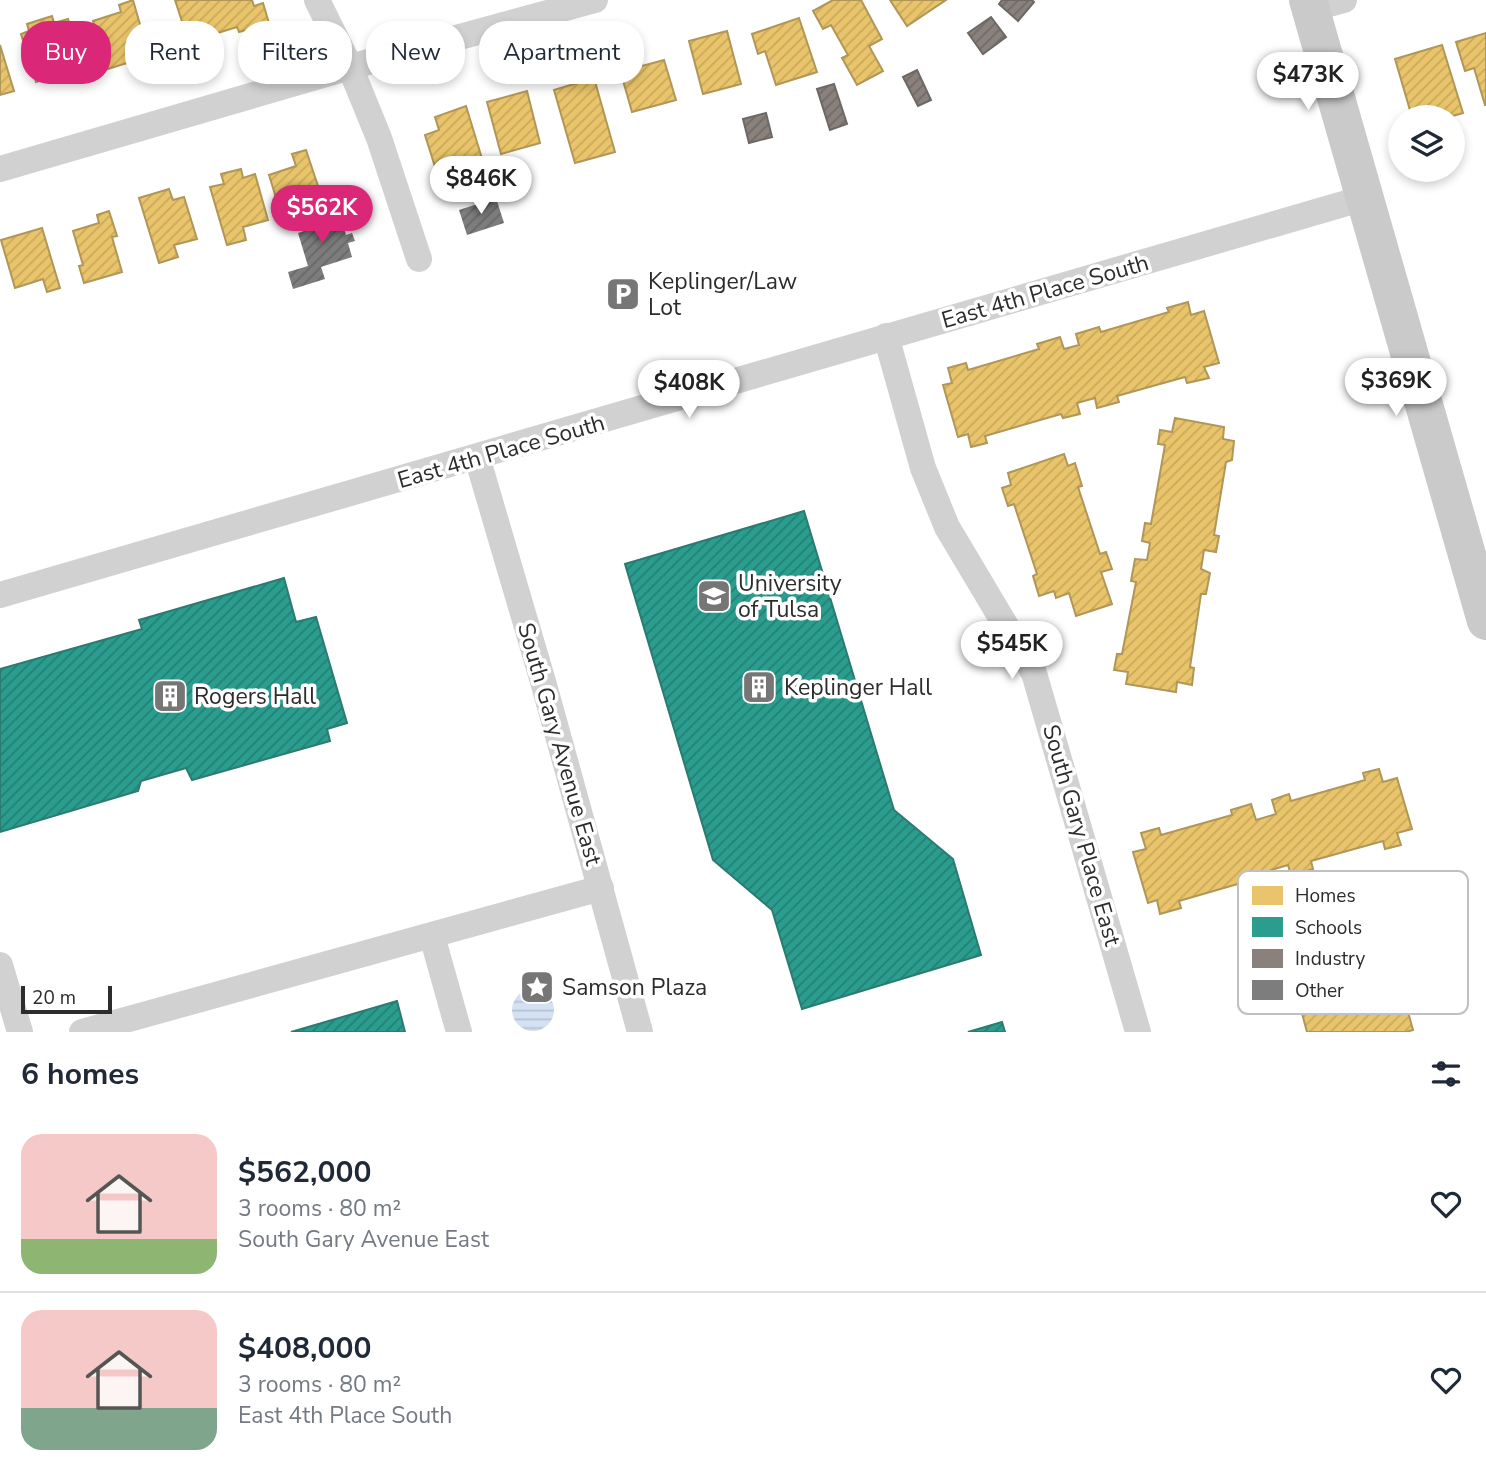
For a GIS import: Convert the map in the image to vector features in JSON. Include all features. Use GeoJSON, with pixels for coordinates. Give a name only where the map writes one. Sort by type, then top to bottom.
{"type":"FeatureCollection","features":[{"type":"Feature","properties":{"kind":"main road"},"geometry":{"type":"LineString","coordinates":[[1321,3],[1364,198],[1486,621]]}},
{"type":"Feature","properties":{"kind":"street"},"geometry":{"type":"LineString","coordinates":[[317,0],[328,21]]}},
{"type":"Feature","properties":{"kind":"street"},"geometry":{"type":"LineString","coordinates":[[352,67],[595,0]]}},
{"type":"Feature","properties":{"kind":"street"},"geometry":{"type":"LineString","coordinates":[[352,70],[379,138],[419,259]]}},
{"type":"Feature","properties":{"kind":"street"},"geometry":{"type":"LineString","coordinates":[[0,169],[292,84]]}},
{"type":"Feature","properties":{"kind":"street","name":"East 4th Place South"},"geometry":{"type":"LineString","coordinates":[[0,595],[1364,198]]}},
{"type":"Feature","properties":{"kind":"street","name":"South Gary Place East"},"geometry":{"type":"LineString","coordinates":[[886,336],[923,468],[947,527],[1034,673],[1138,1032]]}},
{"type":"Feature","properties":{"kind":"street","name":"South Gary Avenue East"},"geometry":{"type":"LineString","coordinates":[[477,457],[640,1032]]}},
{"type":"Feature","properties":{"kind":"street"},"geometry":{"type":"LineString","coordinates":[[82,1032],[601,888]]}},
{"type":"Feature","properties":{"kind":"street"},"geometry":{"type":"LineString","coordinates":[[432,936],[459,1032]]}},
{"type":"Feature","properties":{"kind":"street"},"geometry":{"type":"LineString","coordinates":[[0,965],[20,1032]]}},
{"type":"Feature","properties":{"kind":"water"},"geometry":{"type":"Polygon","coordinates":[[[533,989],[548,995],[554,1010],[548,1025],[533,1031],[518,1025],[512,1010],[518,995],[533,989]]]}},
{"type":"Feature","properties":{"kind":"building: Homes"},"geometry":{"type":"Polygon","coordinates":[[[133,0],[139,21],[125,21],[125,64],[111,68],[111,21],[93,21],[121,12],[119,5],[133,0]]]}},
{"type":"Feature","properties":{"kind":"building: Homes"},"geometry":{"type":"Polygon","coordinates":[[[175,0],[252,0],[254,6],[263,3],[268,21],[238,21],[238,30],[237,27],[224,31],[224,21],[182,21],[175,0]]]}},
{"type":"Feature","properties":{"kind":"building: Homes"},"geometry":{"type":"Polygon","coordinates":[[[833,0],[861,0],[882,39],[869,46],[883,71],[857,85],[842,58],[848,55],[831,25],[823,29],[813,11],[833,0]]]}},
{"type":"Feature","properties":{"kind":"building: Homes"},"geometry":{"type":"Polygon","coordinates":[[[890,0],[946,0],[907,26],[890,0]]]}},
{"type":"Feature","properties":{"kind":"building: Homes"},"geometry":{"type":"Polygon","coordinates":[[[52,16],[53,21],[36,21],[52,16]]]}},
{"type":"Feature","properties":{"kind":"building: Homes"},"geometry":{"type":"Polygon","coordinates":[[[799,18],[817,72],[776,85],[765,51],[758,54],[752,34],[799,18]]]}},
{"type":"Feature","properties":{"kind":"building: Homes"},"geometry":{"type":"Polygon","coordinates":[[[727,31],[741,84],[703,94],[689,41],[727,31]]]}},
{"type":"Feature","properties":{"kind":"building: Homes"},"geometry":{"type":"Polygon","coordinates":[[[1486,33],[1485,105],[1474,68],[1465,71],[1456,42],[1486,33]]]}},
{"type":"Feature","properties":{"kind":"building: Homes"},"geometry":{"type":"Polygon","coordinates":[[[0,45],[14,91],[0,95],[0,45]]]}},
{"type":"Feature","properties":{"kind":"building: Homes"},"geometry":{"type":"Polygon","coordinates":[[[1442,45],[1461,105],[1408,105],[1395,59],[1442,45]]]}},
{"type":"Feature","properties":{"kind":"building: Homes"},"geometry":{"type":"Polygon","coordinates":[[[664,60],[676,100],[632,112],[624,84],[644,84],[644,65],[664,60]]]}},
{"type":"Feature","properties":{"kind":"building: Homes"},"geometry":{"type":"Polygon","coordinates":[[[574,84],[596,84],[615,152],[575,163],[554,90],[574,84]]]}},
{"type":"Feature","properties":{"kind":"building: Homes"},"geometry":{"type":"Polygon","coordinates":[[[527,91],[540,143],[501,154],[487,102],[527,91]]]}},
{"type":"Feature","properties":{"kind":"building: Homes"},"geometry":{"type":"Polygon","coordinates":[[[466,106],[487,175],[442,189],[425,135],[439,130],[435,117],[466,106]]]}},
{"type":"Feature","properties":{"kind":"building: Homes"},"geometry":{"type":"Polygon","coordinates":[[[306,150],[323,201],[281,214],[269,175],[296,166],[292,154],[306,150]]]}},
{"type":"Feature","properties":{"kind":"building: Homes"},"geometry":{"type":"Polygon","coordinates":[[[241,169],[243,178],[255,174],[268,220],[243,227],[246,240],[227,245],[210,187],[224,184],[221,174],[241,169]]]}},
{"type":"Feature","properties":{"kind":"building: Homes"},"geometry":{"type":"Polygon","coordinates":[[[169,189],[173,200],[184,197],[197,239],[174,245],[178,257],[159,263],[139,198],[169,189]]]}},
{"type":"Feature","properties":{"kind":"building: Homes"},"geometry":{"type":"Polygon","coordinates":[[[109,211],[117,236],[112,237],[122,272],[84,283],[79,266],[83,265],[73,231],[99,223],[97,215],[109,211]]]}},
{"type":"Feature","properties":{"kind":"building: Homes"},"geometry":{"type":"Polygon","coordinates":[[[42,228],[60,288],[47,292],[43,279],[15,288],[1,240],[42,228]]]}},
{"type":"Feature","properties":{"kind":"building: Homes"},"geometry":{"type":"Polygon","coordinates":[[[1188,302],[1191,315],[1204,311],[1219,363],[1204,367],[1209,378],[1187,383],[1185,377],[1117,396],[1119,402],[1097,408],[1095,398],[1077,403],[1080,414],[1063,418],[1061,414],[985,436],[987,443],[971,447],[968,434],[958,437],[943,385],[952,383],[948,368],[966,363],[968,370],[1039,349],[1037,344],[1060,337],[1064,349],[1079,345],[1076,334],[1099,327],[1101,332],[1169,312],[1167,308],[1188,302]]]}},
{"type":"Feature","properties":{"kind":"building: Homes"},"geometry":{"type":"Polygon","coordinates":[[[1175,418],[1224,427],[1223,439],[1234,441],[1232,460],[1226,462],[1214,535],[1219,536],[1216,552],[1204,550],[1201,569],[1210,573],[1206,594],[1201,594],[1190,667],[1194,668],[1192,685],[1177,682],[1176,692],[1126,684],[1128,672],[1114,670],[1117,654],[1122,654],[1136,582],[1131,581],[1135,559],[1147,560],[1150,543],[1142,541],[1145,523],[1151,524],[1165,445],[1158,444],[1160,430],[1172,432],[1175,418]]]}},
{"type":"Feature","properties":{"kind":"building: Homes"},"geometry":{"type":"Polygon","coordinates":[[[1064,454],[1068,466],[1075,463],[1082,486],[1078,487],[1100,554],[1106,552],[1112,569],[1101,572],[1112,604],[1076,616],[1069,593],[1056,598],[1054,591],[1039,596],[1033,576],[1037,574],[1014,504],[1008,506],[1002,488],[1011,485],[1008,473],[1064,454]]]}},
{"type":"Feature","properties":{"kind":"building: Homes"},"geometry":{"type":"Polygon","coordinates":[[[1379,769],[1383,782],[1397,778],[1412,829],[1397,833],[1401,845],[1385,849],[1383,841],[1311,861],[1313,869],[1306,871],[1290,871],[1288,865],[1271,871],[1238,871],[1238,884],[1179,901],[1181,908],[1160,914],[1157,900],[1148,903],[1133,852],[1146,849],[1141,833],[1159,828],[1161,835],[1232,815],[1231,810],[1251,804],[1256,820],[1276,814],[1272,800],[1289,794],[1291,801],[1365,780],[1363,773],[1379,769]]]}},
{"type":"Feature","properties":{"kind":"building: Homes"},"geometry":{"type":"Polygon","coordinates":[[[1302,1014],[1409,1014],[1413,1030],[1406,1032],[1307,1032],[1302,1014]]]}},
{"type":"Feature","properties":{"kind":"building: Schools","name":"Keplinger Hall"},"geometry":{"type":"Polygon","coordinates":[[[804,511],[894,810],[953,859],[981,955],[802,1009],[772,910],[713,860],[625,564],[804,511]]]}},
{"type":"Feature","properties":{"kind":"building: Schools","name":"Rogers Hall"},"geometry":{"type":"Polygon","coordinates":[[[284,578],[296,622],[316,617],[347,723],[327,729],[330,741],[192,780],[186,768],[141,781],[138,791],[0,832],[0,669],[142,629],[139,620],[284,578]]]}},
{"type":"Feature","properties":{"kind":"building: Schools"},"geometry":{"type":"Polygon","coordinates":[[[397,1001],[405,1032],[291,1032],[397,1001]]]}},
{"type":"Feature","properties":{"kind":"building: Schools"},"geometry":{"type":"Polygon","coordinates":[[[1002,1022],[1005,1032],[968,1032],[1002,1022]]]}},
{"type":"Feature","properties":{"kind":"building: Industry"},"geometry":{"type":"Polygon","coordinates":[[[1002,0],[1034,2],[1018,21],[999,4],[1002,0]]]}},
{"type":"Feature","properties":{"kind":"building: Industry"},"geometry":{"type":"Polygon","coordinates":[[[991,17],[1006,37],[983,54],[968,33],[991,17]]]}},
{"type":"Feature","properties":{"kind":"building: Industry"},"geometry":{"type":"Polygon","coordinates":[[[917,70],[931,100],[918,106],[903,77],[917,70]]]}},
{"type":"Feature","properties":{"kind":"building: Industry"},"geometry":{"type":"Polygon","coordinates":[[[834,84],[847,124],[830,130],[817,89],[834,84]]]}},
{"type":"Feature","properties":{"kind":"building: Industry"},"geometry":{"type":"Polygon","coordinates":[[[766,113],[772,137],[749,143],[743,119],[766,113]]]}},
{"type":"Feature","properties":{"kind":"building: Other"},"geometry":{"type":"Polygon","coordinates":[[[496,198],[504,223],[467,235],[459,210],[496,198]]]}},
{"type":"Feature","properties":{"kind":"building: Other"},"geometry":{"type":"Polygon","coordinates":[[[336,203],[346,235],[352,233],[355,241],[348,243],[352,257],[321,267],[325,279],[293,289],[288,272],[308,266],[298,233],[310,229],[305,212],[336,203]]]}},
{"type":"Feature","properties":{"kind":"place","name":"Keplinger/Law Lot"},"geometry":{"type":"Point","coordinates":[623,294]}},
{"type":"Feature","properties":{"kind":"place","name":"University of Tulsa"},"geometry":{"type":"Point","coordinates":[714,596]}},
{"type":"Feature","properties":{"kind":"place","name":"Keplinger Hall"},"geometry":{"type":"Point","coordinates":[759,687]}},
{"type":"Feature","properties":{"kind":"place","name":"Rogers Hall"},"geometry":{"type":"Point","coordinates":[170,696]}},
{"type":"Feature","properties":{"kind":"place","name":"Samson Plaza"},"geometry":{"type":"Point","coordinates":[537,987]}}]}
